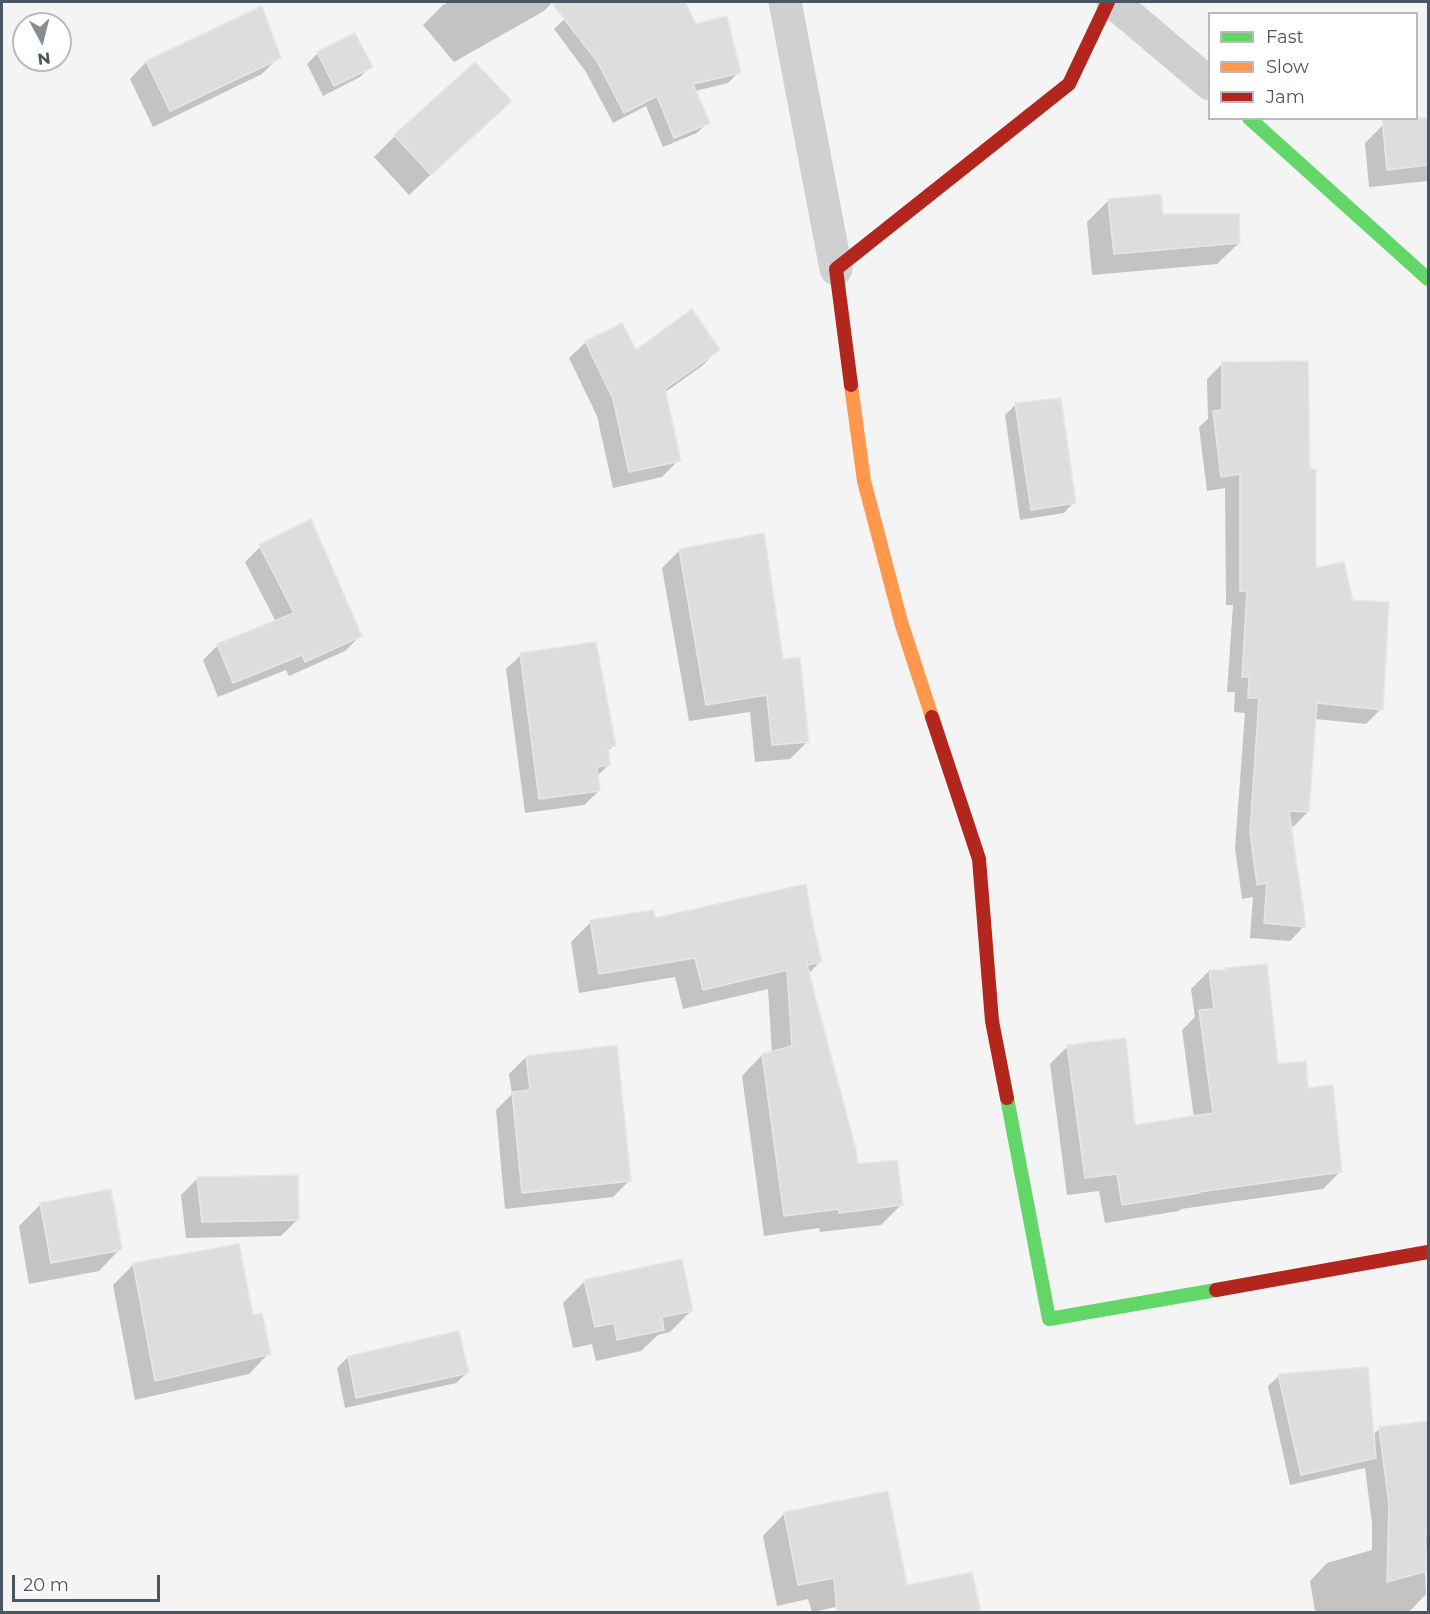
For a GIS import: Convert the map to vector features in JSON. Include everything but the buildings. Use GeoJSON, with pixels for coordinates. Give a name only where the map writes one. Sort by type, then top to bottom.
{"type":"FeatureCollection","features":[{"type":"Feature","properties":{"kind":"street"},"geometry":{"type":"LineString","coordinates":[[784,2],[836,269],[864,481],[901,622],[979,859],[992,1021],[1049,1319],[1428,1252]]}},
{"type":"Feature","properties":{"kind":"street"},"geometry":{"type":"LineString","coordinates":[[836,269],[1069,84],[1108,2]]}},
{"type":"Feature","properties":{"kind":"street"},"geometry":{"type":"LineString","coordinates":[[1113,2],[1208,83]]}},
{"type":"Feature","properties":{"kind":"street"},"geometry":{"type":"LineString","coordinates":[[1251,120],[1428,279]]}},
{"type":"Feature","properties":{"kind":"traffic: fast"},"geometry":{"type":"LineString","coordinates":[[1251,120],[1428,279]]}},
{"type":"Feature","properties":{"kind":"traffic: fast"},"geometry":{"type":"LineString","coordinates":[[1007,1098],[1049,1319],[1216,1290]]}},
{"type":"Feature","properties":{"kind":"traffic: slow"},"geometry":{"type":"LineString","coordinates":[[851,385],[864,481],[901,622],[932,717]]}},
{"type":"Feature","properties":{"kind":"traffic: jam"},"geometry":{"type":"LineString","coordinates":[[851,385],[836,269],[1069,84],[1108,2]]}},
{"type":"Feature","properties":{"kind":"traffic: jam"},"geometry":{"type":"LineString","coordinates":[[932,717],[979,859],[992,1021],[1007,1098]]}},
{"type":"Feature","properties":{"kind":"traffic: jam"},"geometry":{"type":"LineString","coordinates":[[1216,1290],[1428,1252]]}}]}
